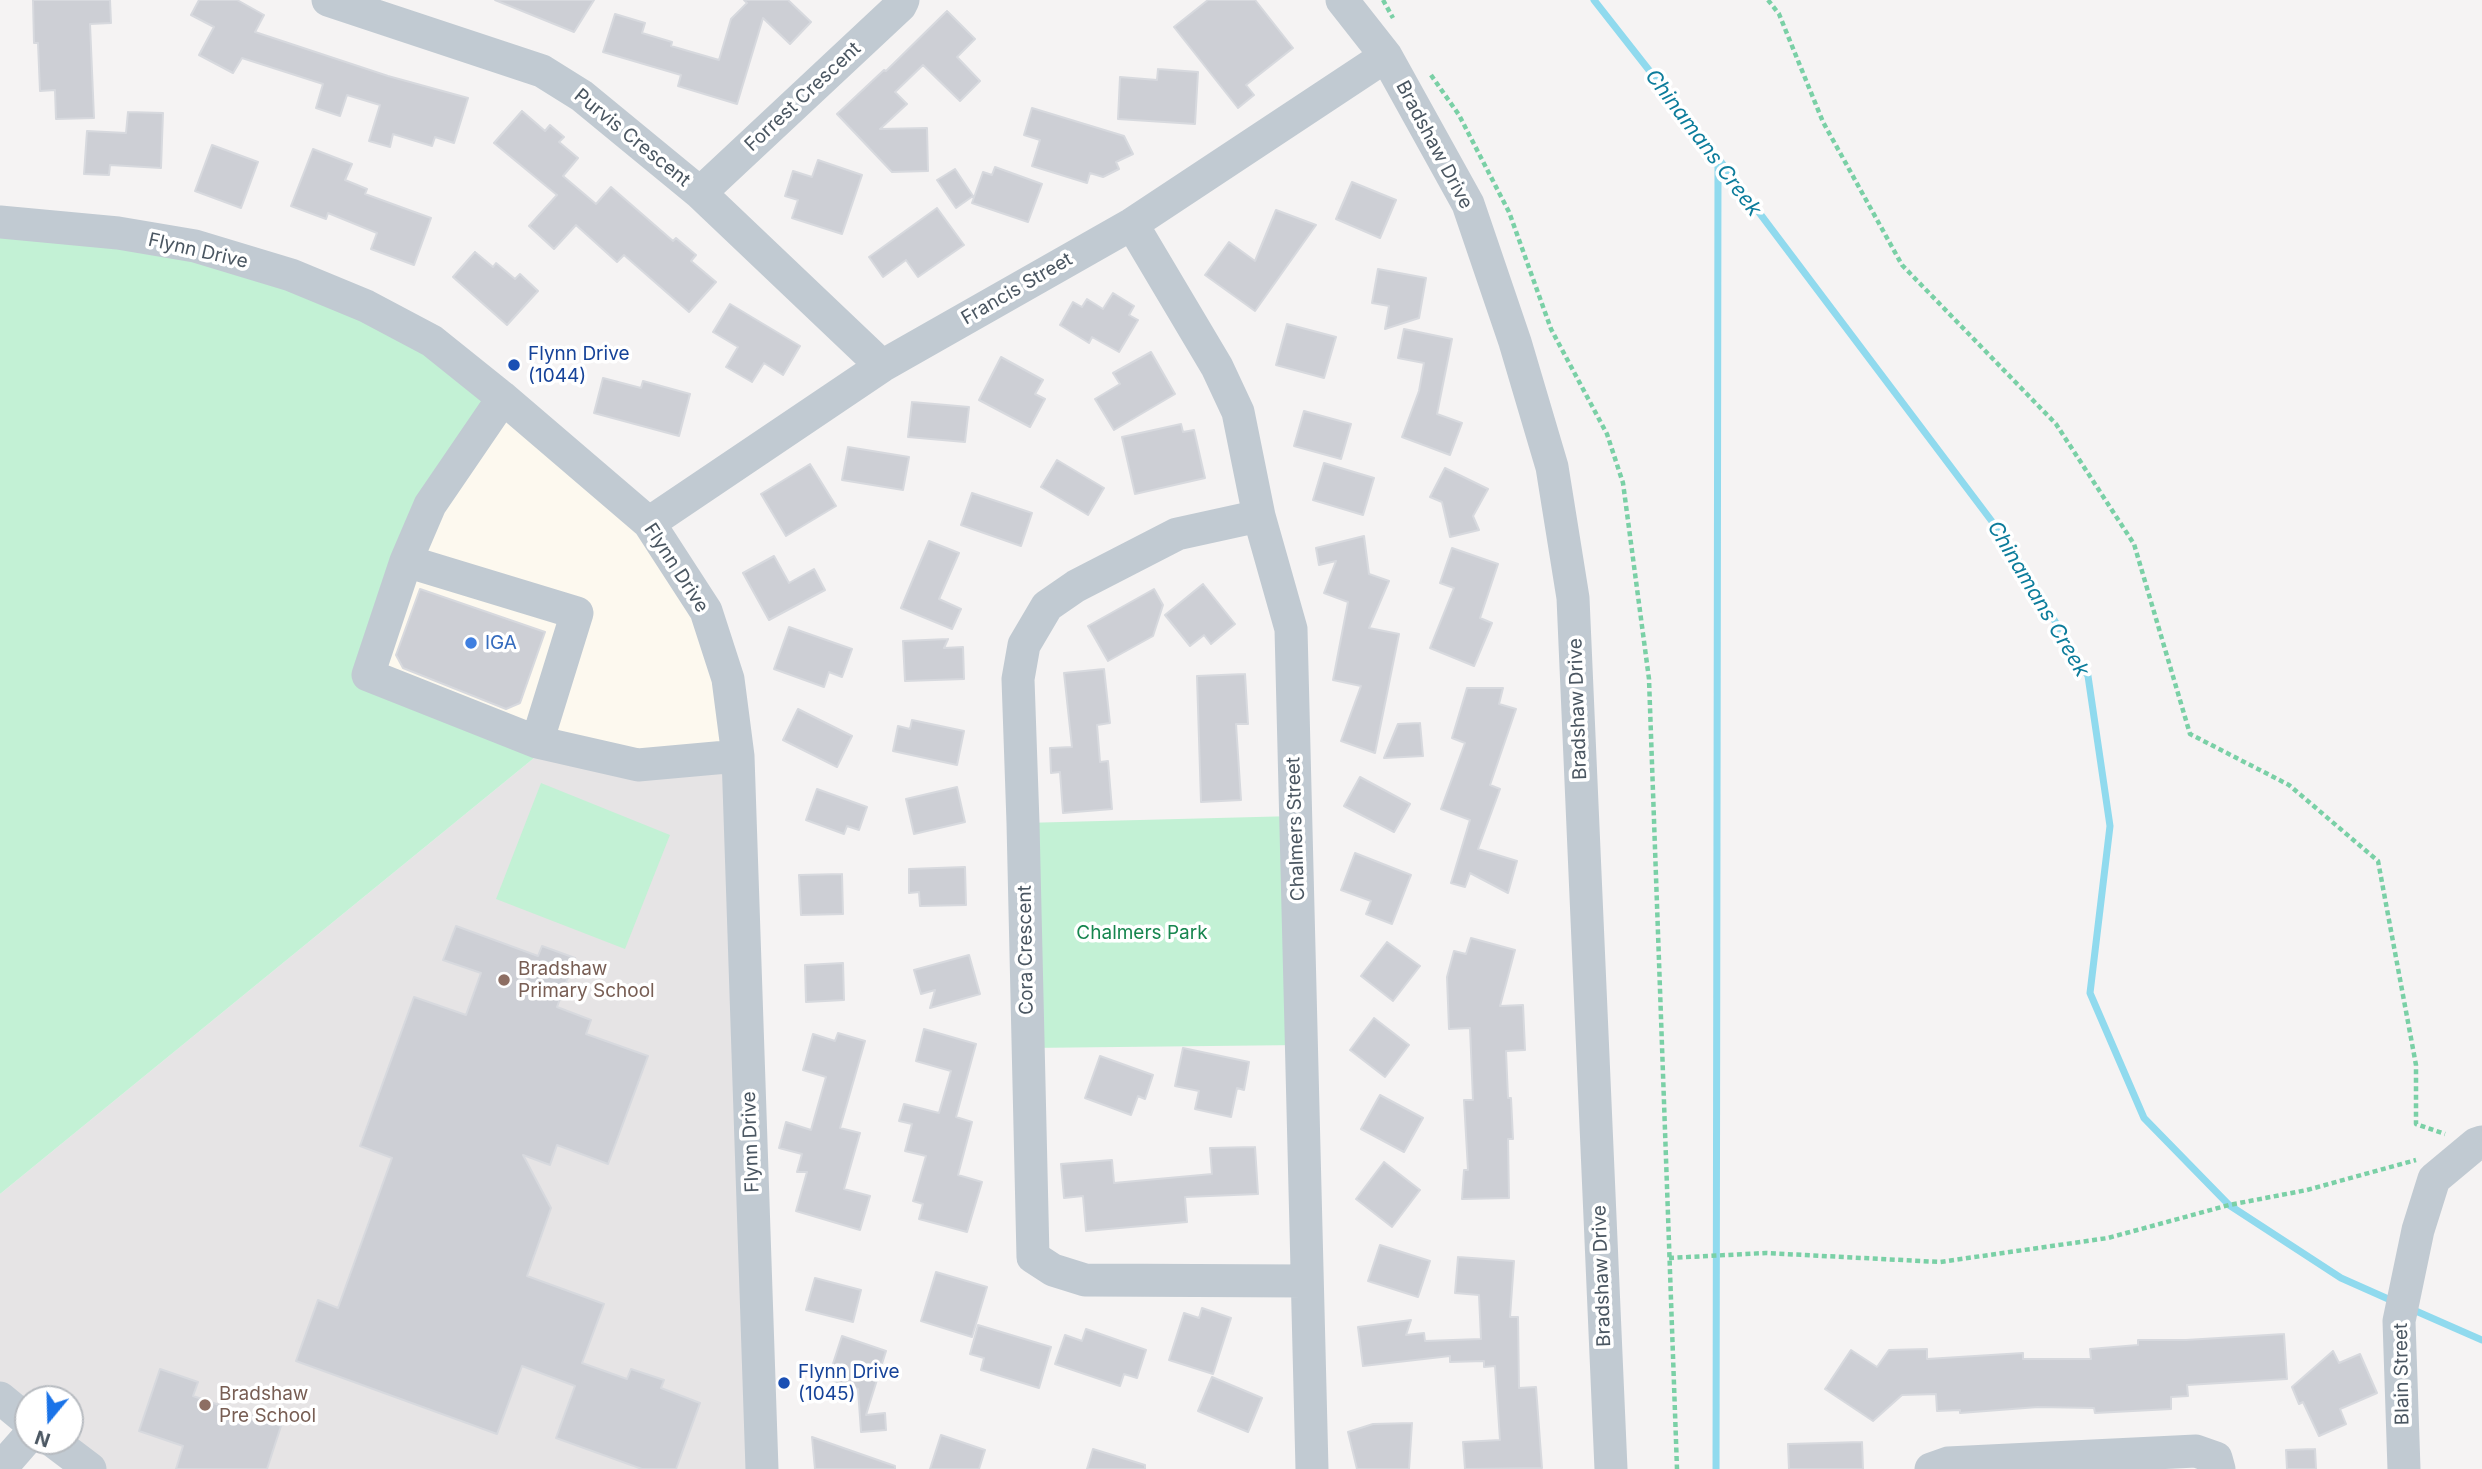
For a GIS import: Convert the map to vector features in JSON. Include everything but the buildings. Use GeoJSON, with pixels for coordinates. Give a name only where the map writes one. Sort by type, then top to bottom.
{"type":"FeatureCollection","features":[{"type":"Feature","properties":{"kind":"street","name":"Purvis Crescent"},"geometry":{"type":"LineString","coordinates":[[328,0],[542,71],[582,96],[700,193],[882,366]]}},
{"type":"Feature","properties":{"kind":"street","name":"Forrest Crescent"},"geometry":{"type":"LineString","coordinates":[[700,193],[900,6],[903,0]]}},
{"type":"Feature","properties":{"kind":"street","name":"Bradshaw Drive"},"geometry":{"type":"LineString","coordinates":[[1342,0],[1386,56],[1468,204],[1515,342],[1552,467],[1573,598],[1611,1469]]}},
{"type":"Feature","properties":{"kind":"street","name":"Francis Street"},"geometry":{"type":"LineString","coordinates":[[649,523],[882,366],[1132,224],[1386,56]]}},
{"type":"Feature","properties":{"kind":"street","name":"Flynn Drive"},"geometry":{"type":"LineString","coordinates":[[0,222],[118,233],[195,246],[291,275],[366,306],[432,341],[649,523],[706,611],[729,679],[738,756],[762,1469]]}},
{"type":"Feature","properties":{"kind":"street","name":"Chalmers Street"},"geometry":{"type":"LineString","coordinates":[[1132,224],[1217,367],[1238,412],[1259,516],[1291,629],[1312,1469]]}},
{"type":"Feature","properties":{"kind":"street"},"geometry":{"type":"LineString","coordinates":[[503,398],[430,505],[406,561],[368,676],[537,742],[638,765],[738,756]]}},
{"type":"Feature","properties":{"kind":"street","name":"Cora Crescent"},"geometry":{"type":"LineString","coordinates":[[1259,516],[1177,534],[1076,586],[1047,606],[1024,645],[1018,679],[1033,1257],[1053,1270],[1085,1280],[1306,1281]]}},
{"type":"Feature","properties":{"kind":"street"},"geometry":{"type":"LineString","coordinates":[[406,561],[577,613],[537,742]]}},
{"type":"Feature","properties":{"kind":"street","name":"Blain Street"},"geometry":{"type":"LineString","coordinates":[[2404,1469],[2399,1321],[2418,1230],[2434,1179],[2479,1143]]}},
{"type":"Feature","properties":{"kind":"street"},"geometry":{"type":"LineString","coordinates":[[0,1398],[14,1410]]}},
{"type":"Feature","properties":{"kind":"street"},"geometry":{"type":"LineString","coordinates":[[1931,1469],[1948,1463],[2196,1451],[2216,1458],[2220,1469]]}},
{"type":"Feature","properties":{"kind":"street"},"geometry":{"type":"LineString","coordinates":[[0,1469],[14,1453]]}},
{"type":"Feature","properties":{"kind":"street"},"geometry":{"type":"LineString","coordinates":[[72,1455],[90,1469]]}},
{"type":"Feature","properties":{"kind":"path"},"geometry":{"type":"LineString","coordinates":[[1768,0],[1779,14],[1823,122],[1902,265],[2056,424],[2134,544],[2190,734],[2289,785],[2378,861],[2416,1065],[2416,1124],[2479,1143]]}},
{"type":"Feature","properties":{"kind":"path"},"geometry":{"type":"LineString","coordinates":[[1669,1258],[1766,1253],[1953,1261],[2109,1238],[2229,1205],[2307,1190],[2424,1158]]}},
{"type":"Feature","properties":{"kind":"shaded area"},"geometry":{"type":"Polygon","coordinates":[[[503,398],[649,523],[706,611],[738,756],[638,765],[368,675],[406,561],[503,398]]]}},
{"type":"Feature","properties":{"kind":"shaded area","name":"Bradshaw Primary School"},"geometry":{"type":"Polygon","coordinates":[[[738,756],[762,1469],[90,1469],[80,1455],[84,1455],[84,1385],[14,1385],[14,1410],[0,1398],[0,1194],[534,758],[738,756]]]}},
{"type":"Feature","properties":{"kind":"green space"},"geometry":{"type":"Polygon","coordinates":[[[0,222],[291,275],[503,398],[430,505],[368,675],[534,758],[0,1194],[0,222]]]}},
{"type":"Feature","properties":{"kind":"green space"},"geometry":{"type":"Polygon","coordinates":[[[541,783],[670,835],[625,949],[496,899],[541,783]]]}},
{"type":"Feature","properties":{"kind":"green space","name":"Chalmers Park"},"geometry":{"type":"Polygon","coordinates":[[[1295,816],[1302,1045],[1027,1048],[1023,823],[1295,816]]]}},
{"type":"Feature","properties":{"kind":"waterway","name":"Chinamans Creek"},"geometry":{"type":"LineString","coordinates":[[1594,0],[1718,158],[2006,540],[2088,676],[2110,826],[2090,993],[2144,1118],[2229,1205],[2341,1278],[2395,1302]]}},
{"type":"Feature","properties":{"kind":"waterway"},"geometry":{"type":"LineString","coordinates":[[1716,1469],[1718,158]]}},
{"type":"Feature","properties":{"kind":"waterway","name":"Chinamans Creek"},"geometry":{"type":"LineString","coordinates":[[2409,1308],[2482,1340]]}},
{"type":"Feature","properties":{"kind":"place","name":"Flynn Drive (1044)"},"geometry":{"type":"Point","coordinates":[514,365]}},
{"type":"Feature","properties":{"kind":"place","name":"IGA"},"geometry":{"type":"Point","coordinates":[471,643]}},
{"type":"Feature","properties":{"kind":"place","name":"Bradshaw Primary School"},"geometry":{"type":"Point","coordinates":[504,980]}},
{"type":"Feature","properties":{"kind":"place","name":"Flynn Drive (1045)"},"geometry":{"type":"Point","coordinates":[784,1383]}},
{"type":"Feature","properties":{"kind":"place","name":"Bradshaw Pre School"},"geometry":{"type":"Point","coordinates":[205,1405]}}]}
